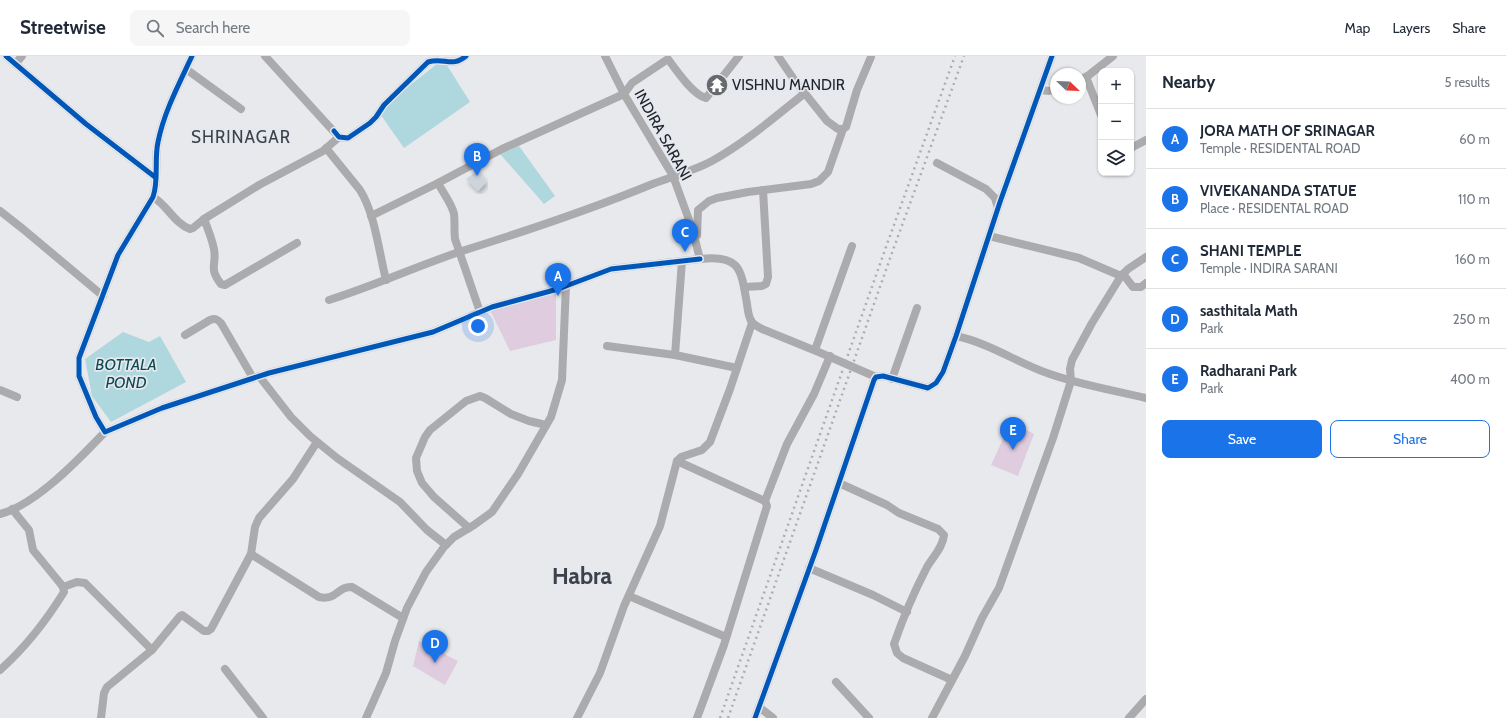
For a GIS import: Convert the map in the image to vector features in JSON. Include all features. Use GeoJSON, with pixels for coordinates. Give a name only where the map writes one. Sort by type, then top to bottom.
{"type":"FeatureCollection","features":[{"type":"Feature","properties":{"kind":"street"},"geometry":{"type":"LineString","coordinates":[[6,56],[86,124],[155,177]]}},
{"type":"Feature","properties":{"kind":"street"},"geometry":{"type":"LineString","coordinates":[[15,64],[22,56]]}},
{"type":"Feature","properties":{"kind":"street"},"geometry":{"type":"LineString","coordinates":[[105,432],[96,417],[79,376],[78,367],[83,345],[123,245],[153,197],[156,189],[155,177],[160,134],[174,94],[192,56]]}},
{"type":"Feature","properties":{"kind":"street"},"geometry":{"type":"LineString","coordinates":[[269,57],[339,137],[348,138],[370,123],[384,105],[428,62],[435,60],[453,63],[459,62],[466,56]]}},
{"type":"Feature","properties":{"kind":"street","name":"INDIRA SARANI"},"geometry":{"type":"LineString","coordinates":[[605,56],[624,94],[673,176],[692,228],[700,259]]}},
{"type":"Feature","properties":{"kind":"street"},"geometry":{"type":"LineString","coordinates":[[371,216],[502,149],[624,94],[632,83],[668,58],[688,84],[701,96],[706,98],[740,56]]}},
{"type":"Feature","properties":{"kind":"street"},"geometry":{"type":"LineString","coordinates":[[778,56],[831,125],[843,130]]}},
{"type":"Feature","properties":{"kind":"street"},"geometry":{"type":"LineString","coordinates":[[0,514],[12,509],[42,491],[80,458],[105,432],[162,408],[256,377],[433,332],[480,312],[558,289],[611,269],[715,257],[723,258],[737,266],[742,274],[748,314],[752,323],[762,329],[830,356],[876,377],[883,376],[922,387],[932,386],[936,383],[943,372],[998,208],[1052,56]]}},
{"type":"Feature","properties":{"kind":"street"},"geometry":{"type":"LineString","coordinates":[[1086,77],[1105,64],[1113,56]]}},
{"type":"Feature","properties":{"kind":"street"},"geometry":{"type":"LineString","coordinates":[[698,249],[698,210],[709,201],[717,198],[810,184],[820,181],[828,172],[843,130],[846,127],[857,90],[871,57]]}},
{"type":"Feature","properties":{"kind":"street"},"geometry":{"type":"LineString","coordinates":[[186,69],[241,109]]}},
{"type":"Feature","properties":{"kind":"street"},"geometry":{"type":"LineString","coordinates":[[1086,85],[1098,109]]}},
{"type":"Feature","properties":{"kind":"street"},"geometry":{"type":"LineString","coordinates":[[1040,90],[1050,91]]}},
{"type":"Feature","properties":{"kind":"street"},"geometry":{"type":"LineString","coordinates":[[329,300],[460,252],[615,199],[673,176],[694,170],[714,160],[751,136],[805,93]]}},
{"type":"Feature","properties":{"kind":"street"},"geometry":{"type":"LineString","coordinates":[[153,197],[166,207],[186,228],[194,228],[204,219],[259,185],[326,148],[339,137]]}},
{"type":"Feature","properties":{"kind":"street"},"geometry":{"type":"LineString","coordinates":[[1134,146],[1146,140]]}},
{"type":"Feature","properties":{"kind":"street"},"geometry":{"type":"LineString","coordinates":[[326,148],[364,197],[371,216],[386,280]]}},
{"type":"Feature","properties":{"kind":"street"},"geometry":{"type":"LineString","coordinates":[[937,163],[986,188],[995,198],[998,208]]}},
{"type":"Feature","properties":{"kind":"street"},"geometry":{"type":"LineString","coordinates":[[438,183],[453,212],[455,220],[453,229],[455,239],[480,312]]}},
{"type":"Feature","properties":{"kind":"street"},"geometry":{"type":"LineString","coordinates":[[744,287],[762,286],[766,284],[768,277],[763,190]]}},
{"type":"Feature","properties":{"kind":"street"},"geometry":{"type":"LineString","coordinates":[[0,211],[103,296]]}},
{"type":"Feature","properties":{"kind":"street"},"geometry":{"type":"LineString","coordinates":[[204,219],[215,251],[213,272],[221,284],[225,285],[230,283],[297,243]]}},
{"type":"Feature","properties":{"kind":"street"},"geometry":{"type":"LineString","coordinates":[[989,236],[1079,258],[1122,275],[1133,287],[1141,287],[1146,283]]}},
{"type":"Feature","properties":{"kind":"street"},"geometry":{"type":"LineString","coordinates":[[815,350],[852,246]]}},
{"type":"Feature","properties":{"kind":"street"},"geometry":{"type":"LineString","coordinates":[[932,718],[965,656],[982,618],[999,588],[1053,438],[1071,381],[1070,369],[1072,360],[1092,323],[1122,275],[1128,268],[1146,257]]}},
{"type":"Feature","properties":{"kind":"street"},"geometry":{"type":"LineString","coordinates":[[675,355],[682,261]]}},
{"type":"Feature","properties":{"kind":"street"},"geometry":{"type":"LineString","coordinates":[[366,718],[386,672],[394,642],[407,608],[426,572],[446,544],[454,537],[484,519],[499,502],[551,417],[562,380],[566,285]]}},
{"type":"Feature","properties":{"kind":"street"},"geometry":{"type":"LineString","coordinates":[[892,379],[918,308]]}},
{"type":"Feature","properties":{"kind":"street"},"geometry":{"type":"LineString","coordinates":[[185,335],[214,318],[221,323],[256,377],[291,417],[317,442],[359,474],[400,502],[427,530],[446,544]]}},
{"type":"Feature","properties":{"kind":"street"},"geometry":{"type":"LineString","coordinates":[[577,718],[600,673],[618,621],[660,526],[677,461],[681,457],[702,450],[710,442],[752,323]]}},
{"type":"Feature","properties":{"kind":"street"},"geometry":{"type":"LineString","coordinates":[[956,336],[980,343],[1046,372],[1071,381],[1146,398]]}},
{"type":"Feature","properties":{"kind":"street"},"geometry":{"type":"LineString","coordinates":[[607,346],[675,355],[737,368]]}},
{"type":"Feature","properties":{"kind":"street"},"geometry":{"type":"LineString","coordinates":[[697,718],[726,637],[766,512],[767,506],[765,500],[787,444],[814,394],[830,356]]}},
{"type":"Feature","properties":{"kind":"street"},"geometry":{"type":"LineString","coordinates":[[755,718],[876,377]]}},
{"type":"Feature","properties":{"kind":"street"},"geometry":{"type":"LineString","coordinates":[[0,390],[17,397]]}},
{"type":"Feature","properties":{"kind":"street"},"geometry":{"type":"LineString","coordinates":[[469,528],[434,497],[422,483],[417,471],[416,458],[425,436],[430,430],[466,401],[480,396],[511,414],[546,425]]}},
{"type":"Feature","properties":{"kind":"street"},"geometry":{"type":"LineString","coordinates":[[102,718],[104,693],[107,687],[152,650],[176,619],[182,615],[204,631],[211,629],[250,554],[259,518],[293,479],[317,442]]}},
{"type":"Feature","properties":{"kind":"street"},"geometry":{"type":"LineString","coordinates":[[677,461],[765,500]]}},
{"type":"Feature","properties":{"kind":"street"},"geometry":{"type":"LineString","coordinates":[[838,483],[888,505],[899,513],[938,529],[944,535],[942,544],[927,566],[894,644],[896,653],[903,658],[952,680]]}},
{"type":"Feature","properties":{"kind":"street"},"geometry":{"type":"LineString","coordinates":[[0,670],[27,644],[45,621],[64,592],[63,587],[33,550],[29,530],[12,509]]}},
{"type":"Feature","properties":{"kind":"street"},"geometry":{"type":"LineString","coordinates":[[250,554],[319,597],[330,598],[347,587],[352,587],[403,618]]}},
{"type":"Feature","properties":{"kind":"street"},"geometry":{"type":"LineString","coordinates":[[809,568],[873,595],[907,612]]}},
{"type":"Feature","properties":{"kind":"street"},"geometry":{"type":"LineString","coordinates":[[63,587],[77,582],[85,583],[152,650]]}},
{"type":"Feature","properties":{"kind":"street"},"geometry":{"type":"LineString","coordinates":[[629,596],[726,637]]}},
{"type":"Feature","properties":{"kind":"street"},"geometry":{"type":"LineString","coordinates":[[225,669],[262,718]]}},
{"type":"Feature","properties":{"kind":"street"},"geometry":{"type":"LineString","coordinates":[[836,682],[870,718]]}},
{"type":"Feature","properties":{"kind":"street"},"geometry":{"type":"LineString","coordinates":[[1129,718],[1146,699]]}},
{"type":"Feature","properties":{"kind":"street"},"geometry":{"type":"LineString","coordinates":[[759,707],[773,718]]}},
{"type":"Feature","properties":{"kind":"shaded area"},"geometry":{"type":"Polygon","coordinates":[[[556,294],[556,340],[510,351],[490,310],[556,294]]]}},
{"type":"Feature","properties":{"kind":"shaded area"},"geometry":{"type":"Polygon","coordinates":[[[1011,422],[1034,434],[1018,476],[991,465],[1011,422]]]}},
{"type":"Feature","properties":{"kind":"shaded area"},"geometry":{"type":"Polygon","coordinates":[[[419,641],[458,661],[445,685],[413,666],[419,641]]]}},
{"type":"Feature","properties":{"kind":"water"},"geometry":{"type":"Polygon","coordinates":[[[443,59],[470,102],[404,148],[378,111],[443,59]]]}},
{"type":"Feature","properties":{"kind":"water"},"geometry":{"type":"Polygon","coordinates":[[[519,146],[555,196],[544,204],[500,154],[519,146]]]}},
{"type":"Feature","properties":{"kind":"water","name":"BOTTALA POND"},"geometry":{"type":"Polygon","coordinates":[[[123,332],[149,342],[160,336],[186,382],[111,422],[92,396],[85,359],[123,332]]]}},
{"type":"Feature","properties":{"kind":"building"},"geometry":{"type":"Polygon","coordinates":[[[478,170],[486,182],[478,191],[466,179],[478,170]]]}},
{"type":"Feature","properties":{"kind":"railway"},"geometry":{"type":"LineString","coordinates":[[720,718],[955,56]]}},
{"type":"Feature","properties":{"kind":"railway"},"geometry":{"type":"LineString","coordinates":[[728,718],[893,250],[964,56]]}},
{"type":"Feature","properties":{"kind":"cycle path"},"geometry":{"type":"LineString","coordinates":[[6,56],[86,124],[155,177]]}},
{"type":"Feature","properties":{"kind":"cycle path"},"geometry":{"type":"LineString","coordinates":[[192,56],[172,98],[164,120],[158,142],[156,184],[153,197],[118,255],[79,358],[79,376],[96,417],[105,432],[162,408],[269,373],[433,332],[492,307],[558,289],[611,269],[700,259]]}},
{"type":"Feature","properties":{"kind":"cycle path"},"geometry":{"type":"LineString","coordinates":[[334,131],[339,137],[348,138],[370,123],[384,105],[428,62],[452,62],[466,56]]}},
{"type":"Feature","properties":{"kind":"cycle path"},"geometry":{"type":"LineString","coordinates":[[755,718],[816,550],[874,380],[876,377],[883,376],[928,388],[936,383],[943,372],[1000,202],[1052,56]]}},
{"type":"Feature","properties":{"kind":"place","name":"VISHNU MANDIR"},"geometry":{"type":"Point","coordinates":[717,85]}},
{"type":"Feature","properties":{"kind":"place","name":"VIVEKANANDA STATUE"},"geometry":{"type":"Point","coordinates":[477,176]}},
{"type":"Feature","properties":{"kind":"place","name":"SHANI TEMPLE"},"geometry":{"type":"Point","coordinates":[685,252]}},
{"type":"Feature","properties":{"kind":"place","name":"JORA MATH OF SRINAGAR"},"geometry":{"type":"Point","coordinates":[558,296]}},
{"type":"Feature","properties":{"kind":"place","name":"Radharani Park"},"geometry":{"type":"Point","coordinates":[1013,450]}},
{"type":"Feature","properties":{"kind":"place","name":"sasthitala Math"},"geometry":{"type":"Point","coordinates":[435,663]}},
{"type":"Feature","properties":{"kind":"district","name":"SHRINAGAR"},"geometry":{"type":"Point","coordinates":[241,137]}},
{"type":"Feature","properties":{"kind":"district","name":"Habra"},"geometry":{"type":"Point","coordinates":[582,576]}}]}
